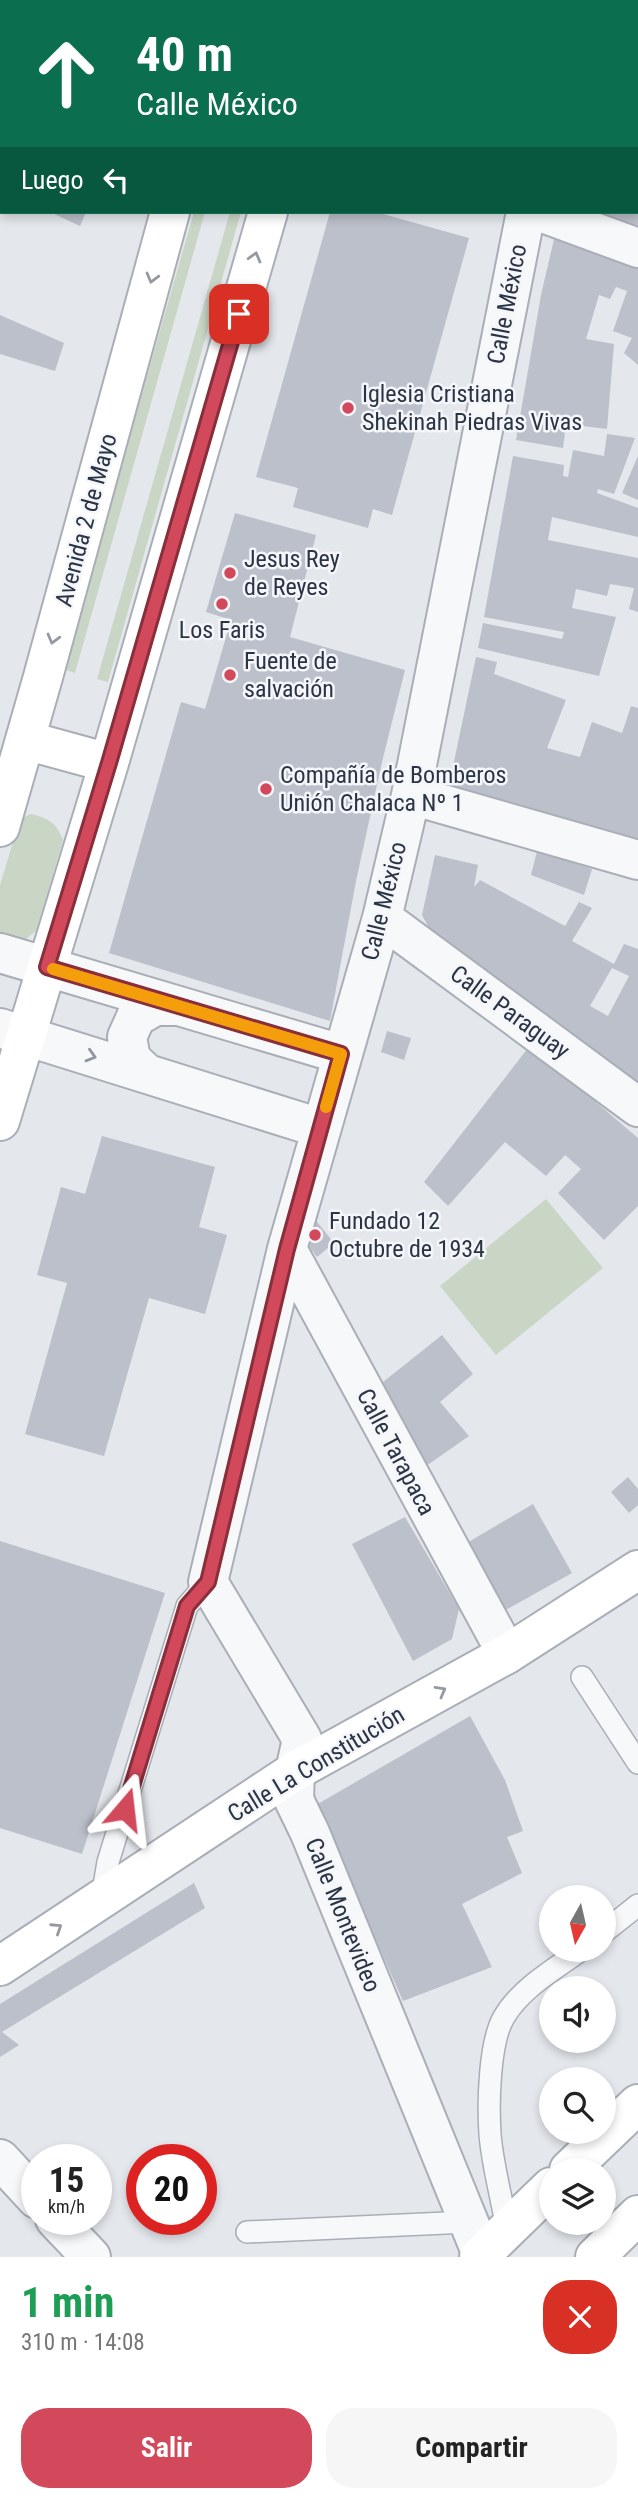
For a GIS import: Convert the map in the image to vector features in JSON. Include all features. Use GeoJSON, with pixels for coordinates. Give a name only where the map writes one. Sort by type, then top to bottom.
{"type":"FeatureCollection","features":[{"type":"Feature","properties":{"kind":"main road","name":"Avenida 2 de Mayo"},"geometry":{"type":"LineString","coordinates":[[0,827],[169,214]]}},
{"type":"Feature","properties":{"kind":"main road"},"geometry":{"type":"LineString","coordinates":[[0,1121],[13,1032],[47,967],[109,763],[267,214]]}},
{"type":"Feature","properties":{"kind":"main road"},"geometry":{"type":"LineString","coordinates":[[25,740],[109,763]]}},
{"type":"Feature","properties":{"kind":"main road","name":"Calle La Constitución"},"geometry":{"type":"LineString","coordinates":[[0,1966],[295,1771],[507,1654],[638,1570]]}},
{"type":"Feature","properties":{"kind":"main road"},"geometry":{"type":"LineString","coordinates":[[582,2158],[638,2104]]}},
{"type":"Feature","properties":{"kind":"main road"},"geometry":{"type":"LineString","coordinates":[[484,2244],[539,2197]]}},
{"type":"Feature","properties":{"kind":"main road"},"geometry":{"type":"LineString","coordinates":[[595,2257],[638,2215]]}},
{"type":"Feature","properties":{"kind":"street","name":"Calle México"},"geometry":{"type":"LineString","coordinates":[[208,1582],[287,1249],[382,918],[411,795],[526,214]]}},
{"type":"Feature","properties":{"kind":"street"},"geometry":{"type":"LineString","coordinates":[[545,214],[638,248]]}},
{"type":"Feature","properties":{"kind":"street"},"geometry":{"type":"LineString","coordinates":[[411,795],[638,860]]}},
{"type":"Feature","properties":{"kind":"street","name":"Calle Paraguay"},"geometry":{"type":"LineString","coordinates":[[382,918],[638,1107]]}},
{"type":"Feature","properties":{"kind":"street"},"geometry":{"type":"LineString","coordinates":[[0,953],[341,1054]]}},
{"type":"Feature","properties":{"kind":"street"},"geometry":{"type":"LineString","coordinates":[[146,1073],[131,1059],[127,1037],[136,1017],[155,1006],[177,1006]]}},
{"type":"Feature","properties":{"kind":"street"},"geometry":{"type":"LineString","coordinates":[[13,1032],[320,1128]]}},
{"type":"Feature","properties":{"kind":"street","name":"Calle Tarapaca"},"geometry":{"type":"LineString","coordinates":[[287,1249],[507,1654]]}},
{"type":"Feature","properties":{"kind":"street","name":"Calle Montevideo"},"geometry":{"type":"LineString","coordinates":[[208,1582],[302,1739],[295,1771],[294,1800],[484,2244]]}},
{"type":"Feature","properties":{"kind":"street"},"geometry":{"type":"LineString","coordinates":[[0,2159],[21,2182]]}},
{"type":"Feature","properties":{"kind":"street"},"geometry":{"type":"LineString","coordinates":[[70,2235],[91,2257]]}},
{"type":"Feature","properties":{"kind":"lane"},"geometry":{"type":"LineString","coordinates":[[102,1898],[108,1861],[187,1606],[208,1582]]}},
{"type":"Feature","properties":{"kind":"lane"},"geometry":{"type":"LineString","coordinates":[[582,1677],[638,1763]]}},
{"type":"Feature","properties":{"kind":"lane"},"geometry":{"type":"LineString","coordinates":[[616,1922],[638,1905]]}},
{"type":"Feature","properties":{"kind":"lane"},"geometry":{"type":"LineString","coordinates":[[247,2232],[484,2244],[491,2073],[495,2041],[503,2018],[520,1996],[565,1962]]}},
{"type":"Feature","properties":{"kind":"green space"},"geometry":{"type":"Polygon","coordinates":[[[193,214],[204,214],[75,673],[63,669],[193,214]]]}},
{"type":"Feature","properties":{"kind":"green space"},"geometry":{"type":"Polygon","coordinates":[[[229,214],[240,214],[108,682],[97,679],[229,214]]]}},
{"type":"Feature","properties":{"kind":"green space"},"geometry":{"type":"Polygon","coordinates":[[[31,814],[51,822],[63,840],[36,931],[26,939],[9,944],[0,934],[0,885],[20,819],[31,814]]]}},
{"type":"Feature","properties":{"kind":"green space"},"geometry":{"type":"Polygon","coordinates":[[[546,1199],[603,1268],[496,1355],[440,1286],[546,1199]]]}},
{"type":"Feature","properties":{"kind":"building"},"geometry":{"type":"Polygon","coordinates":[[[54,214],[85,214],[80,226],[54,214]]]}},
{"type":"Feature","properties":{"kind":"building","name":"Iglesia Cristiana Shekinah Piedras Vivas"},"geometry":{"type":"Polygon","coordinates":[[[329,214],[383,214],[469,238],[392,515],[373,509],[368,528],[293,507],[298,488],[256,477],[329,214]]]}},
{"type":"Feature","properties":{"kind":"building"},"geometry":{"type":"Polygon","coordinates":[[[594,214],[638,214],[638,228],[594,214]]]}},
{"type":"Feature","properties":{"kind":"building"},"geometry":{"type":"Polygon","coordinates":[[[555,235],[638,268],[638,365],[624,353],[632,338],[613,331],[627,291],[616,287],[610,299],[599,295],[586,339],[614,344],[607,429],[566,424],[563,448],[516,440],[541,295],[555,235]]]}},
{"type":"Feature","properties":{"kind":"building"},"geometry":{"type":"Polygon","coordinates":[[[0,315],[64,343],[55,371],[0,354],[0,315]]]}},
{"type":"Feature","properties":{"kind":"building"},"geometry":{"type":"Polygon","coordinates":[[[607,434],[635,438],[614,494],[598,489],[597,493],[638,508],[638,537],[552,517],[548,540],[638,558],[638,612],[629,609],[634,588],[610,584],[607,596],[576,589],[572,608],[616,617],[599,676],[478,648],[483,623],[562,639],[564,632],[484,617],[513,456],[564,465],[563,476],[568,477],[573,450],[604,456],[607,434]]]}},
{"type":"Feature","properties":{"kind":"building"},"geometry":{"type":"Polygon","coordinates":[[[638,456],[638,500],[622,493],[638,456]]]}},
{"type":"Feature","properties":{"kind":"building"},"geometry":{"type":"Polygon","coordinates":[[[235,513],[316,535],[290,637],[405,670],[356,881],[330,1021],[109,953],[181,702],[205,709],[231,620],[206,612],[235,513]]]}},
{"type":"Feature","properties":{"kind":"building"},"geometry":{"type":"Polygon","coordinates":[[[476,657],[497,662],[494,674],[566,700],[547,748],[580,757],[592,722],[622,733],[631,706],[638,708],[638,845],[448,790],[476,657]]]}},
{"type":"Feature","properties":{"kind":"building"},"geometry":{"type":"Polygon","coordinates":[[[537,851],[592,869],[584,895],[531,875],[537,851]]]}},
{"type":"Feature","properties":{"kind":"building"},"geometry":{"type":"Polygon","coordinates":[[[435,855],[478,865],[474,887],[480,880],[565,926],[579,902],[592,908],[572,941],[614,964],[624,944],[638,949],[638,1085],[430,930],[422,915],[435,855]],[[612,968],[590,1006],[608,1016],[629,976],[612,968]]]}},
{"type":"Feature","properties":{"kind":"building"},"geometry":{"type":"Polygon","coordinates":[[[387,1031],[411,1038],[404,1060],[381,1052],[387,1031]]]}},
{"type":"Feature","properties":{"kind":"building"},"geometry":{"type":"Polygon","coordinates":[[[528,1048],[638,1138],[638,1206],[604,1240],[558,1193],[581,1169],[565,1155],[546,1176],[505,1142],[448,1206],[424,1182],[528,1048]]]}},
{"type":"Feature","properties":{"kind":"building"},"geometry":{"type":"Polygon","coordinates":[[[102,1136],[215,1167],[199,1227],[227,1235],[205,1314],[149,1298],[104,1456],[25,1434],[67,1283],[37,1275],[61,1187],[85,1194],[102,1136]]]}},
{"type":"Feature","properties":{"kind":"building","name":"Fundado 12 Octubre de 1934"},"geometry":{"type":"Polygon","coordinates":[[[306,1208],[334,1243],[317,1257],[304,1239],[306,1208]]]}},
{"type":"Feature","properties":{"kind":"building"},"geometry":{"type":"Polygon","coordinates":[[[442,1335],[473,1374],[440,1402],[469,1436],[419,1471],[378,1386],[442,1335]]]}},
{"type":"Feature","properties":{"kind":"building"},"geometry":{"type":"Polygon","coordinates":[[[628,1477],[638,1489],[638,1505],[629,1513],[611,1492],[628,1477]]]}},
{"type":"Feature","properties":{"kind":"building"},"geometry":{"type":"Polygon","coordinates":[[[533,1504],[572,1573],[495,1616],[460,1547],[533,1504]]]}},
{"type":"Feature","properties":{"kind":"building"},"geometry":{"type":"Polygon","coordinates":[[[405,1517],[459,1609],[452,1639],[413,1661],[352,1544],[405,1517]]]}},
{"type":"Feature","properties":{"kind":"building"},"geometry":{"type":"Polygon","coordinates":[[[0,1541],[165,1593],[82,1854],[0,1828],[0,1541]]]}},
{"type":"Feature","properties":{"kind":"building"},"geometry":{"type":"Polygon","coordinates":[[[470,1716],[505,1780],[523,1831],[507,1837],[522,1873],[462,1904],[492,1967],[403,2001],[316,1805],[470,1716]]]}},
{"type":"Feature","properties":{"kind":"building"},"geometry":{"type":"Polygon","coordinates":[[[194,1883],[205,1908],[2,2032],[19,2045],[0,2057],[0,2004],[194,1883]]]}},
{"type":"Feature","properties":{"kind":"slow traffic"},"geometry":{"type":"LineString","coordinates":[[53,969],[341,1054],[326,1107]]}},
{"type":"Feature","properties":{"kind":"place","name":"Iglesia Cristiana Shekinah Piedras Vivas"},"geometry":{"type":"Point","coordinates":[348,408]}},
{"type":"Feature","properties":{"kind":"place","name":"Jesus Rey de Reyes"},"geometry":{"type":"Point","coordinates":[230,573]}},
{"type":"Feature","properties":{"kind":"place","name":"Los Faris"},"geometry":{"type":"Point","coordinates":[222,604]}},
{"type":"Feature","properties":{"kind":"place","name":"Fuente de salvación"},"geometry":{"type":"Point","coordinates":[230,675]}},
{"type":"Feature","properties":{"kind":"place","name":"Compañía de Bomberos Unión Chalaca Nº 1"},"geometry":{"type":"Point","coordinates":[266,789]}},
{"type":"Feature","properties":{"kind":"place","name":"Fundado 12 Octubre de 1934"},"geometry":{"type":"Point","coordinates":[315,1235]}},
{"type":"Feature","properties":{"kind":"route"},"geometry":{"type":"LineString","coordinates":[[125,1809],[187,1606],[208,1582],[287,1249],[341,1054],[47,967],[239,314]]}}]}
